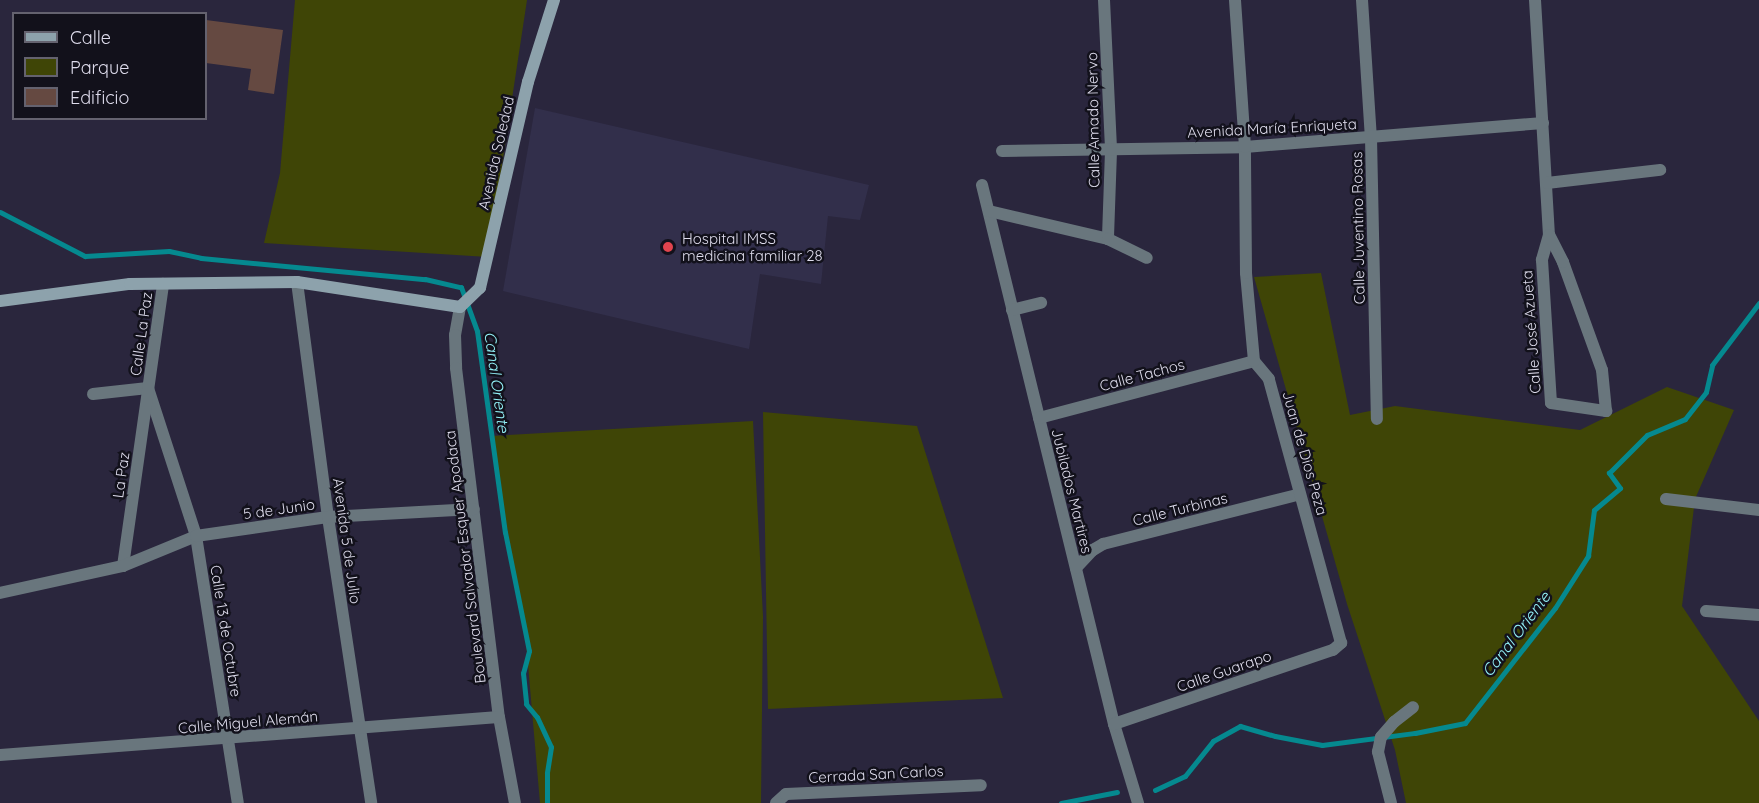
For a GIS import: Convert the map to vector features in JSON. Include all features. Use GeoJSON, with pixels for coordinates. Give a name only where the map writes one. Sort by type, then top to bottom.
{"type":"FeatureCollection","features":[{"type":"Feature","properties":{"kind":"main road","name":"Avenida Soledad"},"geometry":{"type":"LineString","coordinates":[[460,307],[480,288],[528,82],[554,0]]}},
{"type":"Feature","properties":{"kind":"main road"},"geometry":{"type":"LineString","coordinates":[[0,301],[130,284],[297,282],[460,307]]}},
{"type":"Feature","properties":{"kind":"street","name":"Calle Amado Nervo"},"geometry":{"type":"LineString","coordinates":[[1104,0],[1111,151],[1108,239]]}},
{"type":"Feature","properties":{"kind":"street","name":"Juan de Dios Peza"},"geometry":{"type":"LineString","coordinates":[[1234,0],[1245,147],[1246,273],[1254,361],[1269,380],[1341,643]]}},
{"type":"Feature","properties":{"kind":"street","name":"Calle Juventino Rosas"},"geometry":{"type":"LineString","coordinates":[[1362,0],[1371,138],[1377,418]]}},
{"type":"Feature","properties":{"kind":"street","name":"Calle José Azueta"},"geometry":{"type":"LineString","coordinates":[[1535,0],[1549,235],[1542,260],[1551,403],[1606,411],[1602,370],[1563,262],[1549,235]]}},
{"type":"Feature","properties":{"kind":"street","name":"Avenida María Enriqueta"},"geometry":{"type":"LineString","coordinates":[[1002,151],[1245,147],[1543,123]]}},
{"type":"Feature","properties":{"kind":"street"},"geometry":{"type":"LineString","coordinates":[[1546,183],[1660,170]]}},
{"type":"Feature","properties":{"kind":"street","name":"Jubilados Martires"},"geometry":{"type":"LineString","coordinates":[[982,185],[1114,724],[1138,803]]}},
{"type":"Feature","properties":{"kind":"street"},"geometry":{"type":"LineString","coordinates":[[988,211],[1108,239],[1148,258]]}},
{"type":"Feature","properties":{"kind":"street","name":"Avenida 5 de Julio"},"geometry":{"type":"LineString","coordinates":[[297,282],[328,517],[371,803]]}},
{"type":"Feature","properties":{"kind":"street","name":"Calle La Paz"},"geometry":{"type":"LineString","coordinates":[[148,388],[163,284]]}},
{"type":"Feature","properties":{"kind":"street"},"geometry":{"type":"LineString","coordinates":[[1012,310],[1041,303]]}},
{"type":"Feature","properties":{"kind":"street","name":"Boulevard Salvador Esquer Apodaca"},"geometry":{"type":"LineString","coordinates":[[460,307],[455,335],[456,368],[499,717],[515,803]]}},
{"type":"Feature","properties":{"kind":"street","name":"Calle Tachos"},"geometry":{"type":"LineString","coordinates":[[1039,418],[1254,361]]}},
{"type":"Feature","properties":{"kind":"street"},"geometry":{"type":"LineString","coordinates":[[93,394],[148,388]]}},
{"type":"Feature","properties":{"kind":"street","name":"Calle 13 de Octubre"},"geometry":{"type":"LineString","coordinates":[[148,388],[196,536],[238,803]]}},
{"type":"Feature","properties":{"kind":"street","name":"La Paz"},"geometry":{"type":"LineString","coordinates":[[123,566],[148,388]]}},
{"type":"Feature","properties":{"kind":"street","name":"Calle Turbinas"},"geometry":{"type":"LineString","coordinates":[[1076,568],[1093,550],[1103,544],[1300,494]]}},
{"type":"Feature","properties":{"kind":"street"},"geometry":{"type":"LineString","coordinates":[[1666,499],[1759,510]]}},
{"type":"Feature","properties":{"kind":"street","name":"5 de Junio"},"geometry":{"type":"LineString","coordinates":[[0,593],[123,566],[196,536],[328,517],[474,508]]}},
{"type":"Feature","properties":{"kind":"street"},"geometry":{"type":"LineString","coordinates":[[1707,611],[1759,615]]}},
{"type":"Feature","properties":{"kind":"street","name":"Calle Guarapo"},"geometry":{"type":"LineString","coordinates":[[1114,724],[1333,650],[1341,643]]}},
{"type":"Feature","properties":{"kind":"street"},"geometry":{"type":"LineString","coordinates":[[1391,803],[1378,752],[1381,737],[1394,722],[1413,708]]}},
{"type":"Feature","properties":{"kind":"street","name":"Calle Miguel Alemán"},"geometry":{"type":"LineString","coordinates":[[0,755],[228,740],[499,717]]}},
{"type":"Feature","properties":{"kind":"street","name":"Cerrada San Carlos"},"geometry":{"type":"LineString","coordinates":[[776,803],[786,794],[981,785]]}},
{"type":"Feature","properties":{"kind":"shaded area","name":"Hospital IMSS medicina familiar 28"},"geometry":{"type":"Polygon","coordinates":[[[535,108],[869,185],[860,220],[828,216],[821,284],[760,274],[749,349],[503,291],[535,108]]]}},
{"type":"Feature","properties":{"kind":"green space"},"geometry":{"type":"Polygon","coordinates":[[[295,0],[527,0],[488,257],[264,243],[280,173],[295,0]]]}},
{"type":"Feature","properties":{"kind":"green space"},"geometry":{"type":"Polygon","coordinates":[[[1321,273],[1350,415],[1395,406],[1580,430],[1667,387],[1734,410],[1695,499],[1682,606],[1759,721],[1759,803],[1406,803],[1395,750],[1347,604],[1254,277],[1321,273]]]}},
{"type":"Feature","properties":{"kind":"green space"},"geometry":{"type":"Polygon","coordinates":[[[763,412],[917,426],[1003,698],[768,709],[763,412]]]}},
{"type":"Feature","properties":{"kind":"green space"},"geometry":{"type":"Polygon","coordinates":[[[753,421],[763,616],[761,803],[540,803],[525,630],[491,436],[753,421]]]}},
{"type":"Feature","properties":{"kind":"building"},"geometry":{"type":"Polygon","coordinates":[[[207,20],[283,30],[274,94],[248,90],[251,69],[207,63],[207,20]]]}},
{"type":"Feature","properties":{"kind":"waterway","name":"Canal Oriente"},"geometry":{"type":"LineString","coordinates":[[0,212],[85,256],[169,251],[201,258],[425,279],[461,287],[477,331],[505,532],[529,651],[523,673],[526,704],[537,717],[551,747],[547,773],[547,803]]}},
{"type":"Feature","properties":{"kind":"waterway","name":"Canal Oriente"},"geometry":{"type":"LineString","coordinates":[[1155,790],[1185,776],[1213,741],[1240,726],[1275,736],[1322,745],[1415,733],[1465,723],[1555,608],[1588,556],[1594,510],[1620,488],[1609,473],[1647,435],[1685,419],[1706,392],[1712,365],[1759,303]]}},
{"type":"Feature","properties":{"kind":"waterway","name":"Canal Oriente"},"geometry":{"type":"LineString","coordinates":[[1061,803],[1117,792]]}},
{"type":"Feature","properties":{"kind":"place","name":"Hospital IMSS medicina familiar 28"},"geometry":{"type":"Point","coordinates":[668,247]}}]}
